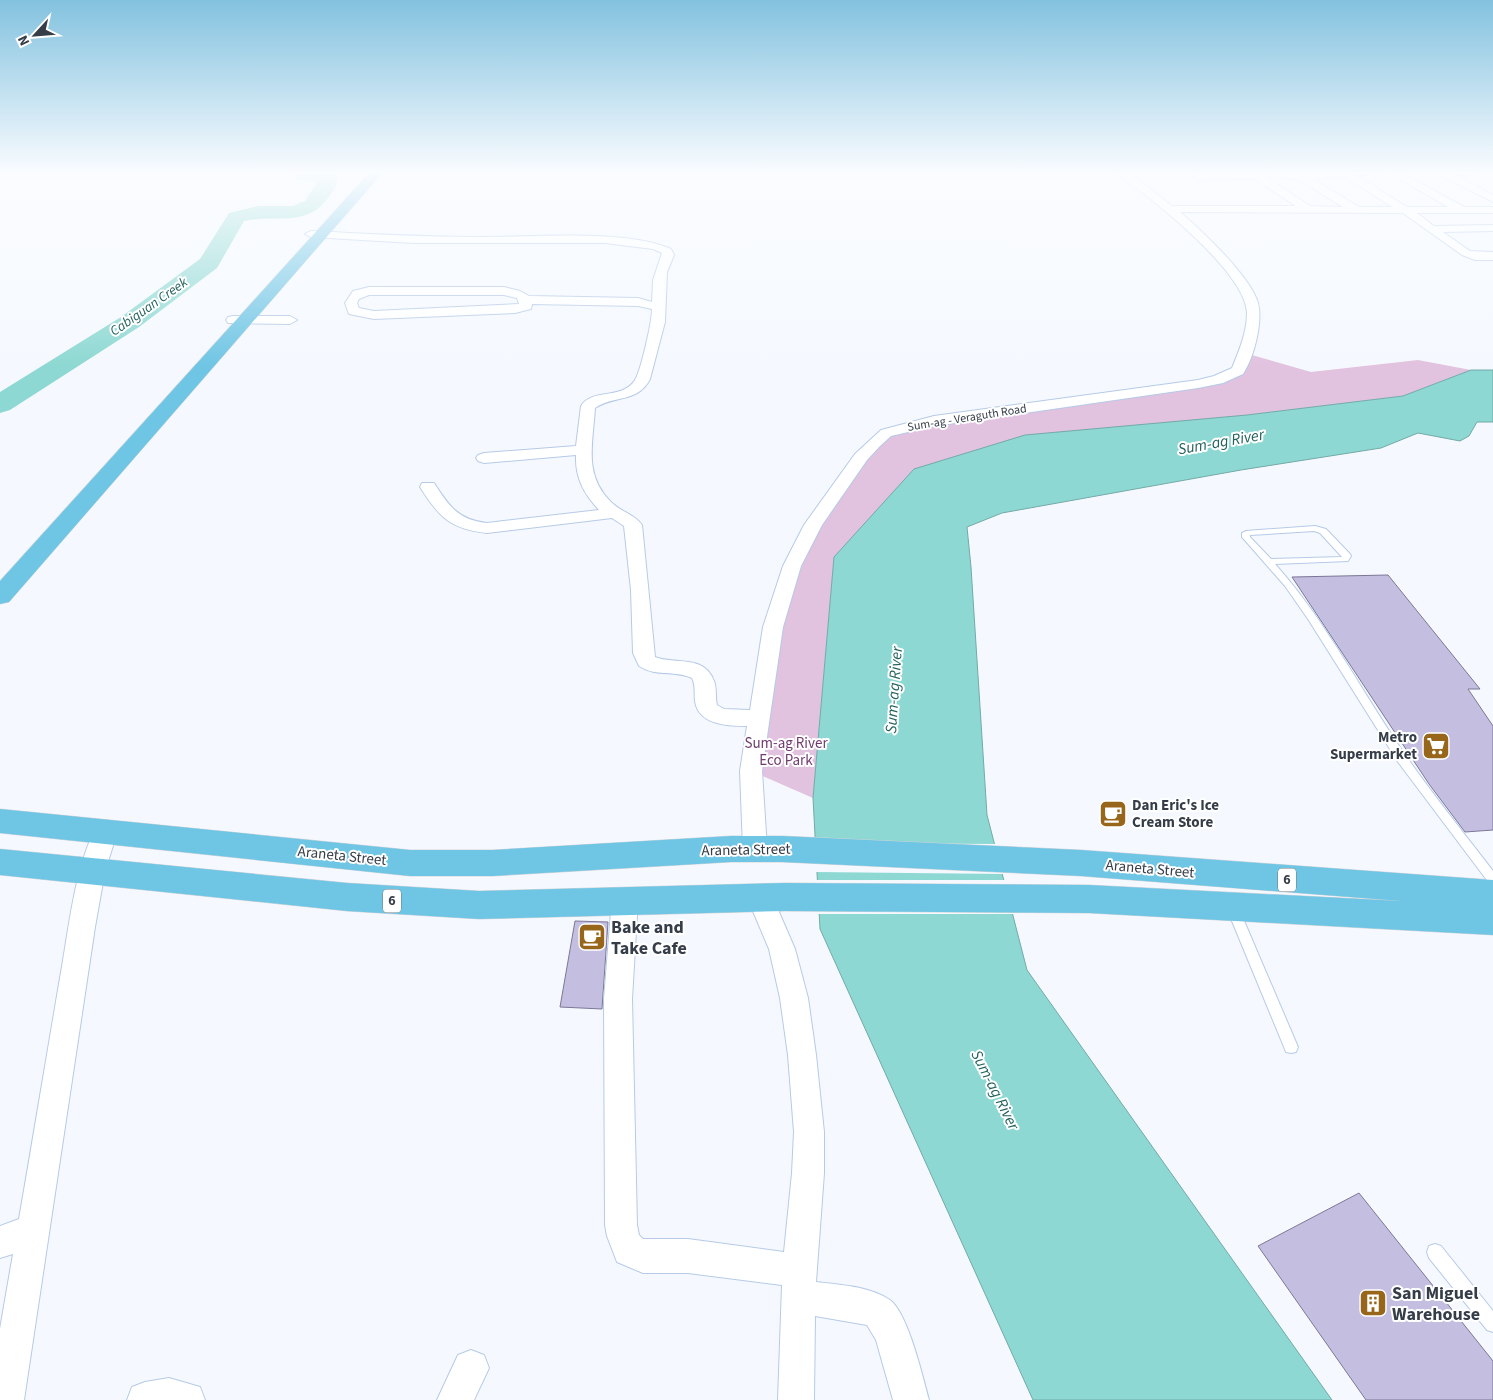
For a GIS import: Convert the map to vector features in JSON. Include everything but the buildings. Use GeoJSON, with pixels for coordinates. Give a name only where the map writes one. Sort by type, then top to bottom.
{"type":"FeatureCollection","features":[{"type":"Feature","properties":{"kind":"highway"},"geometry":{"type":"LineString","coordinates":[[0,596],[238,320],[313,236]]}},
{"type":"Feature","properties":{"kind":"highway"},"geometry":{"type":"LineString","coordinates":[[0,573],[238,320]]}},
{"type":"Feature","properties":{"kind":"highway","name":"Araneta Street"},"geometry":{"type":"LineString","coordinates":[[0,820],[410,863],[493,863],[629,854],[768,849],[1081,863],[1493,894]]}},
{"type":"Feature","properties":{"kind":"highway","name":"Araneta Street"},"geometry":{"type":"LineString","coordinates":[[0,862],[392,901],[479,905],[772,897],[1090,899],[1493,920]]}},
{"type":"Feature","properties":{"kind":"street"},"geometry":{"type":"LineString","coordinates":[[353,236],[413,240],[605,240],[664,248],[668,255],[661,266],[657,290],[659,307],[657,324],[641,383],[626,394],[595,402],[588,406],[582,457],[588,487],[607,508],[623,516],[633,525],[640,590],[643,653],[646,661],[652,665],[688,668],[699,673],[706,685],[705,705],[708,711],[721,717],[758,718]]}},
{"type":"Feature","properties":{"kind":"street","name":"Sum-ag - Veraguth Road"},"geometry":{"type":"LineString","coordinates":[[768,849],[751,772],[773,627],[792,566],[813,525],[836,491],[861,457],[886,433],[904,427],[934,421],[1198,384],[1224,378],[1238,371],[1245,353],[1251,326],[1252,303],[1247,292],[1218,254],[1201,236]]}},
{"type":"Feature","properties":{"kind":"street"},"geometry":{"type":"LineString","coordinates":[[1442,236],[1466,253],[1475,256],[1493,256]]}},
{"type":"Feature","properties":{"kind":"street"},"geometry":{"type":"LineString","coordinates":[[525,300],[526,306],[515,309],[374,315],[354,311],[351,303],[353,297],[357,294],[380,290],[504,291],[517,294],[525,300],[638,302],[659,307]]}},
{"type":"Feature","properties":{"kind":"street"},"geometry":{"type":"LineString","coordinates":[[238,320],[290,320]]}},
{"type":"Feature","properties":{"kind":"street"},"geometry":{"type":"LineString","coordinates":[[484,458],[583,450]]}},
{"type":"Feature","properties":{"kind":"street"},"geometry":{"type":"LineString","coordinates":[[428,488],[448,514],[461,524],[469,527],[487,528],[615,513]]}},
{"type":"Feature","properties":{"kind":"street"},"geometry":{"type":"LineString","coordinates":[[6,1400],[92,871],[106,830]]}},
{"type":"Feature","properties":{"kind":"street"},"geometry":{"type":"LineString","coordinates":[[772,897],[794,998],[809,1132],[808,1173],[799,1284],[796,1400]]}},
{"type":"Feature","properties":{"kind":"street"},"geometry":{"type":"LineString","coordinates":[[625,900],[618,999],[621,1225],[629,1250],[643,1256],[688,1256],[799,1284],[868,1307],[880,1313],[888,1325],[910,1400]]}},
{"type":"Feature","properties":{"kind":"street"},"geometry":{"type":"LineString","coordinates":[[0,1242],[32,1231]]}},
{"type":"Feature","properties":{"kind":"street"},"geometry":{"type":"LineString","coordinates":[[455,1400],[471,1368]]}},
{"type":"Feature","properties":{"kind":"street"},"geometry":{"type":"LineString","coordinates":[[145,1400],[169,1396],[187,1400]]}},
{"type":"Feature","properties":{"kind":"lane"},"geometry":{"type":"LineString","coordinates":[[1269,562],[1345,559],[1347,556],[1323,531],[1315,528],[1246,533],[1246,537],[1288,584],[1402,760],[1493,880]]}},
{"type":"Feature","properties":{"kind":"lane"},"geometry":{"type":"LineString","coordinates":[[1231,906],[1291,1047]]}},
{"type":"Feature","properties":{"kind":"lane"},"geometry":{"type":"LineString","coordinates":[[1435,1252],[1493,1324]]}},
{"type":"Feature","properties":{"kind":"green space","name":"Sum-ag River Eco Park"},"geometry":{"type":"Polygon","coordinates":[[[1245,353],[1311,372],[1418,360],[1471,370],[1403,396],[1247,415],[834,557],[813,798],[751,771],[773,627],[813,525],[886,433],[1230,376],[1245,353]]]}},
{"type":"Feature","properties":{"kind":"water","name":"Sum-ag River"},"geometry":{"type":"Polygon","coordinates":[[[1471,370],[1493,370],[1493,422],[1477,422],[1469,436],[1460,441],[1418,433],[1381,448],[1241,470],[1002,513],[967,527],[987,815],[1027,970],[1332,1400],[1033,1400],[820,929],[813,798],[834,557],[914,469],[1025,435],[1247,415],[1403,396],[1471,370]]]}},
{"type":"Feature","properties":{"kind":"pier"},"geometry":{"type":"Polygon","coordinates":[[[813,843],[997,844],[1005,874],[815,872],[813,843]]]}},
{"type":"Feature","properties":{"kind":"pier"},"geometry":{"type":"Polygon","coordinates":[[[815,880],[1006,880],[1015,914],[817,914],[815,880]]]}},
{"type":"Feature","properties":{"kind":"waterway","name":"Cabiguan Creek"},"geometry":{"type":"LineString","coordinates":[[0,404],[130,322],[209,263],[225,236]]}},
{"type":"Feature","properties":{"kind":"place","name":"Metro Supermarket"},"geometry":{"type":"Point","coordinates":[1436,746]}},
{"type":"Feature","properties":{"kind":"place","name":"Dan Eric's Ice Cream Store"},"geometry":{"type":"Point","coordinates":[1113,814]}},
{"type":"Feature","properties":{"kind":"place","name":"Bake and Take Cafe"},"geometry":{"type":"Point","coordinates":[592,937]}},
{"type":"Feature","properties":{"kind":"place","name":"San Miguel Warehouse"},"geometry":{"type":"Point","coordinates":[1373,1303]}}]}
